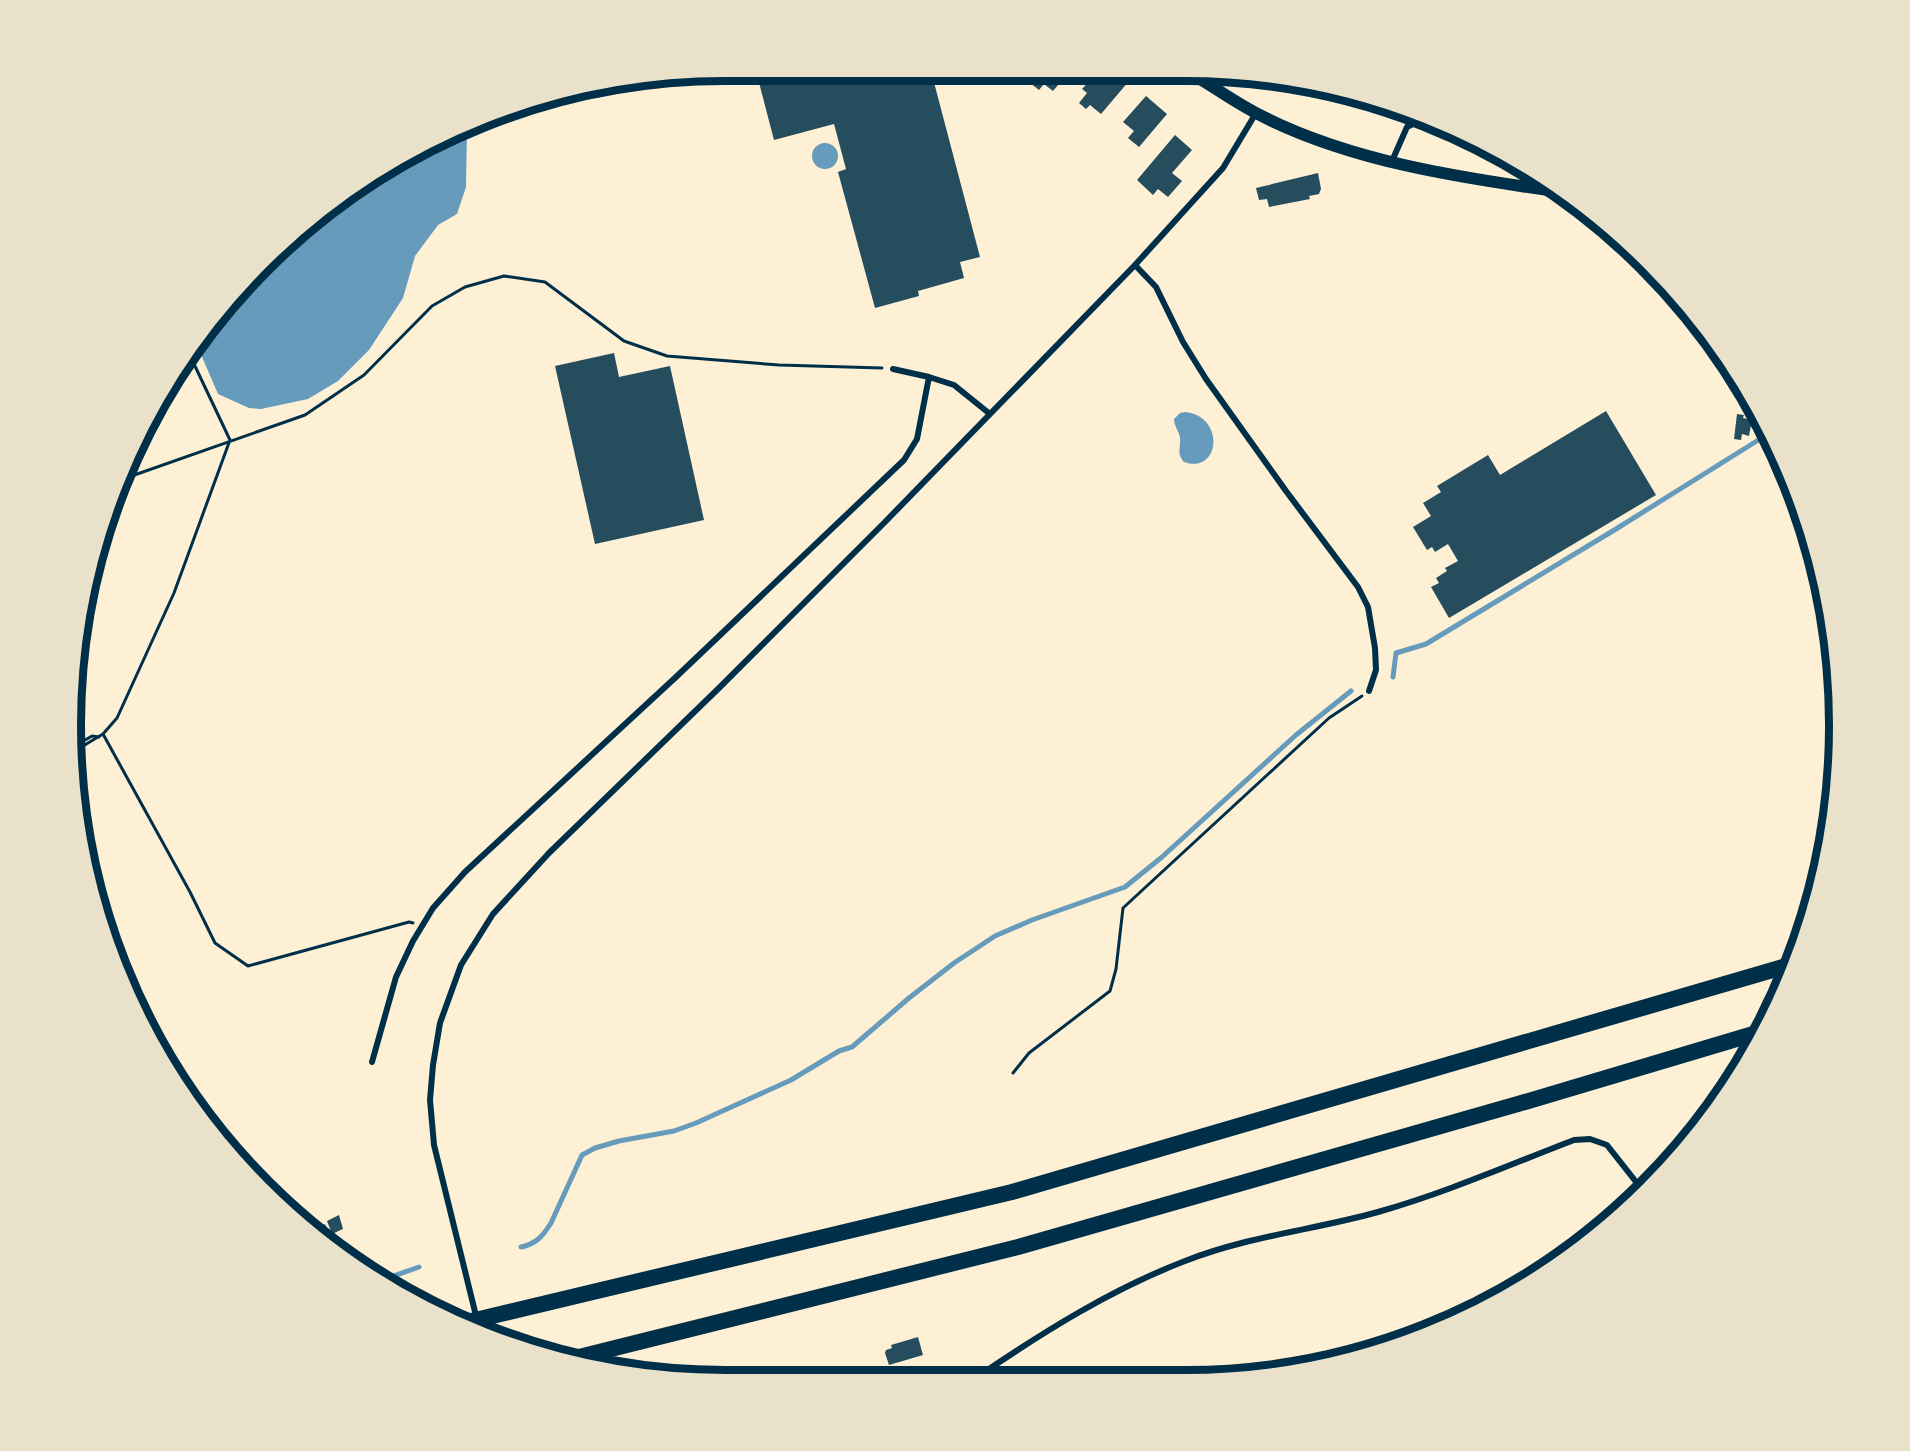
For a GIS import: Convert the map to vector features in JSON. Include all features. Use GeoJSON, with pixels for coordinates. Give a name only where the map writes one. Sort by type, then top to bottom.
{"type":"FeatureCollection","features":[{"type":"Feature","properties":{"kind":"highway"},"geometry":{"type":"LineString","coordinates":[[476,1320],[1012,1192],[1782,967]]}},
{"type":"Feature","properties":{"kind":"highway"},"geometry":{"type":"LineString","coordinates":[[587,1355],[1018,1247],[1750,1035]]}},
{"type":"Feature","properties":{"kind":"main road"},"geometry":{"type":"LineString","coordinates":[[1204,81],[1256,113],[1328,144],[1477,180],[1542,189]]}},
{"type":"Feature","properties":{"kind":"street"},"geometry":{"type":"LineString","coordinates":[[477,1320],[434,1145],[430,1100],[440,1023],[461,965],[493,914],[549,853],[719,688],[1135,265],[1223,168],[1256,113]]}},
{"type":"Feature","properties":{"kind":"street"},"geometry":{"type":"LineString","coordinates":[[1392,161],[1407,127],[1414,123]]}},
{"type":"Feature","properties":{"kind":"street"},"geometry":{"type":"LineString","coordinates":[[1135,265],[1156,287],[1183,342],[1206,379],[1358,587],[1368,607],[1375,648],[1376,670],[1368,691]]}},
{"type":"Feature","properties":{"kind":"street"},"geometry":{"type":"LineString","coordinates":[[893,369],[929,376],[954,385],[990,414]]}},
{"type":"Feature","properties":{"kind":"street"},"geometry":{"type":"LineString","coordinates":[[372,1062],[396,977],[433,908],[465,872],[676,677],[904,460],[917,439],[929,376]]}},
{"type":"Feature","properties":{"kind":"street"},"geometry":{"type":"LineString","coordinates":[[988,1370],[1112,1293],[1183,1261],[1226,1246],[1377,1212],[1467,1182],[1574,1140],[1590,1139],[1607,1144],[1637,1183]]}},
{"type":"Feature","properties":{"kind":"path"},"geometry":{"type":"LineString","coordinates":[[131,476],[305,415],[364,375],[432,306],[465,287],[504,276],[545,282],[624,341],[667,356],[779,365],[893,369]]}},
{"type":"Feature","properties":{"kind":"path"},"geometry":{"type":"LineString","coordinates":[[82,747],[103,734],[117,718],[174,593],[230,440],[194,364]]}},
{"type":"Feature","properties":{"kind":"path"},"geometry":{"type":"LineString","coordinates":[[1013,1073],[1029,1053],[1110,991],[1116,969],[1123,908],[1329,718],[1368,691]]}},
{"type":"Feature","properties":{"kind":"path"},"geometry":{"type":"LineString","coordinates":[[103,734],[190,891],[214,943],[248,966],[409,922],[424,924]]}},
{"type":"Feature","properties":{"kind":"path"},"geometry":{"type":"LineString","coordinates":[[81,742],[92,736],[99,737]]}},
{"type":"Feature","properties":{"kind":"water"},"geometry":{"type":"Polygon","coordinates":[[[467,135],[466,187],[457,214],[438,225],[415,256],[403,298],[369,350],[338,381],[308,399],[261,409],[249,408],[218,394],[201,352],[241,301],[307,236],[367,190],[403,167],[467,135]]]}},
{"type":"Feature","properties":{"kind":"water"},"geometry":{"type":"Polygon","coordinates":[[[825,143],[834,147],[838,156],[834,165],[825,169],[816,165],[812,156],[816,147],[825,143]]]}},
{"type":"Feature","properties":{"kind":"water"},"geometry":{"type":"Polygon","coordinates":[[[1185,412],[1198,416],[1207,423],[1212,433],[1211,453],[1205,460],[1196,464],[1184,462],[1179,453],[1180,438],[1174,419],[1180,413],[1185,412]]]}},
{"type":"Feature","properties":{"kind":"building"},"geometry":{"type":"Polygon","coordinates":[[[759,81],[934,81],[980,257],[960,262],[964,278],[918,291],[919,296],[875,308],[838,172],[846,169],[834,124],[774,140],[759,81]]]}},
{"type":"Feature","properties":{"kind":"building"},"geometry":{"type":"Polygon","coordinates":[[[1062,81],[1053,91],[1044,84],[1039,90],[1029,82],[1062,81]]]}},
{"type":"Feature","properties":{"kind":"building"},"geometry":{"type":"Polygon","coordinates":[[[1090,81],[1129,81],[1101,114],[1090,105],[1086,109],[1079,103],[1087,93],[1082,89],[1090,81]]]}},
{"type":"Feature","properties":{"kind":"building"},"geometry":{"type":"Polygon","coordinates":[[[1146,96],[1167,114],[1139,147],[1128,138],[1134,131],[1123,122],[1146,96]]]}},
{"type":"Feature","properties":{"kind":"building"},"geometry":{"type":"Polygon","coordinates":[[[1175,135],[1192,150],[1172,173],[1182,181],[1168,197],[1158,189],[1153,195],[1137,180],[1175,135]]]}},
{"type":"Feature","properties":{"kind":"building"},"geometry":{"type":"Polygon","coordinates":[[[1318,173],[1321,189],[1319,194],[1309,196],[1310,199],[1269,207],[1267,199],[1259,200],[1256,188],[1318,173]]]}},
{"type":"Feature","properties":{"kind":"building"},"geometry":{"type":"Polygon","coordinates":[[[614,353],[619,377],[670,366],[704,520],[595,544],[555,366],[614,353]]]}},
{"type":"Feature","properties":{"kind":"building"},"geometry":{"type":"Polygon","coordinates":[[[1606,411],[1656,495],[1449,618],[1431,587],[1439,583],[1436,578],[1447,571],[1445,568],[1458,561],[1448,544],[1435,552],[1432,547],[1427,550],[1413,527],[1431,516],[1423,503],[1441,492],[1437,486],[1488,455],[1500,475],[1606,411]]]}},
{"type":"Feature","properties":{"kind":"building"},"geometry":{"type":"Polygon","coordinates":[[[1737,414],[1752,420],[1749,436],[1742,434],[1741,440],[1734,439],[1737,414]]]}},
{"type":"Feature","properties":{"kind":"building"},"geometry":{"type":"Polygon","coordinates":[[[339,1215],[343,1229],[332,1234],[327,1221],[339,1215]]]}},
{"type":"Feature","properties":{"kind":"building"},"geometry":{"type":"Polygon","coordinates":[[[325,1224],[328,1233],[320,1226],[325,1224]]]}},
{"type":"Feature","properties":{"kind":"building"},"geometry":{"type":"Polygon","coordinates":[[[918,1337],[923,1355],[889,1365],[885,1353],[886,1350],[892,1348],[891,1345],[918,1337]]]}},
{"type":"Feature","properties":{"kind":"waterway"},"geometry":{"type":"LineString","coordinates":[[1393,677],[1396,653],[1426,644],[1762,438]]}},
{"type":"Feature","properties":{"kind":"waterway"},"geometry":{"type":"LineString","coordinates":[[834,1054],[852,1047],[954,963],[995,936],[1032,920],[1125,887],[1162,857],[1296,735],[1351,691]]}},
{"type":"Feature","properties":{"kind":"waterway"},"geometry":{"type":"LineString","coordinates":[[521,1247],[535,1242],[548,1228],[582,1155],[595,1148],[619,1141],[674,1131],[696,1123],[791,1080],[834,1054]]}},
{"type":"Feature","properties":{"kind":"waterway"},"geometry":{"type":"LineString","coordinates":[[392,1277],[419,1267]]}}]}
